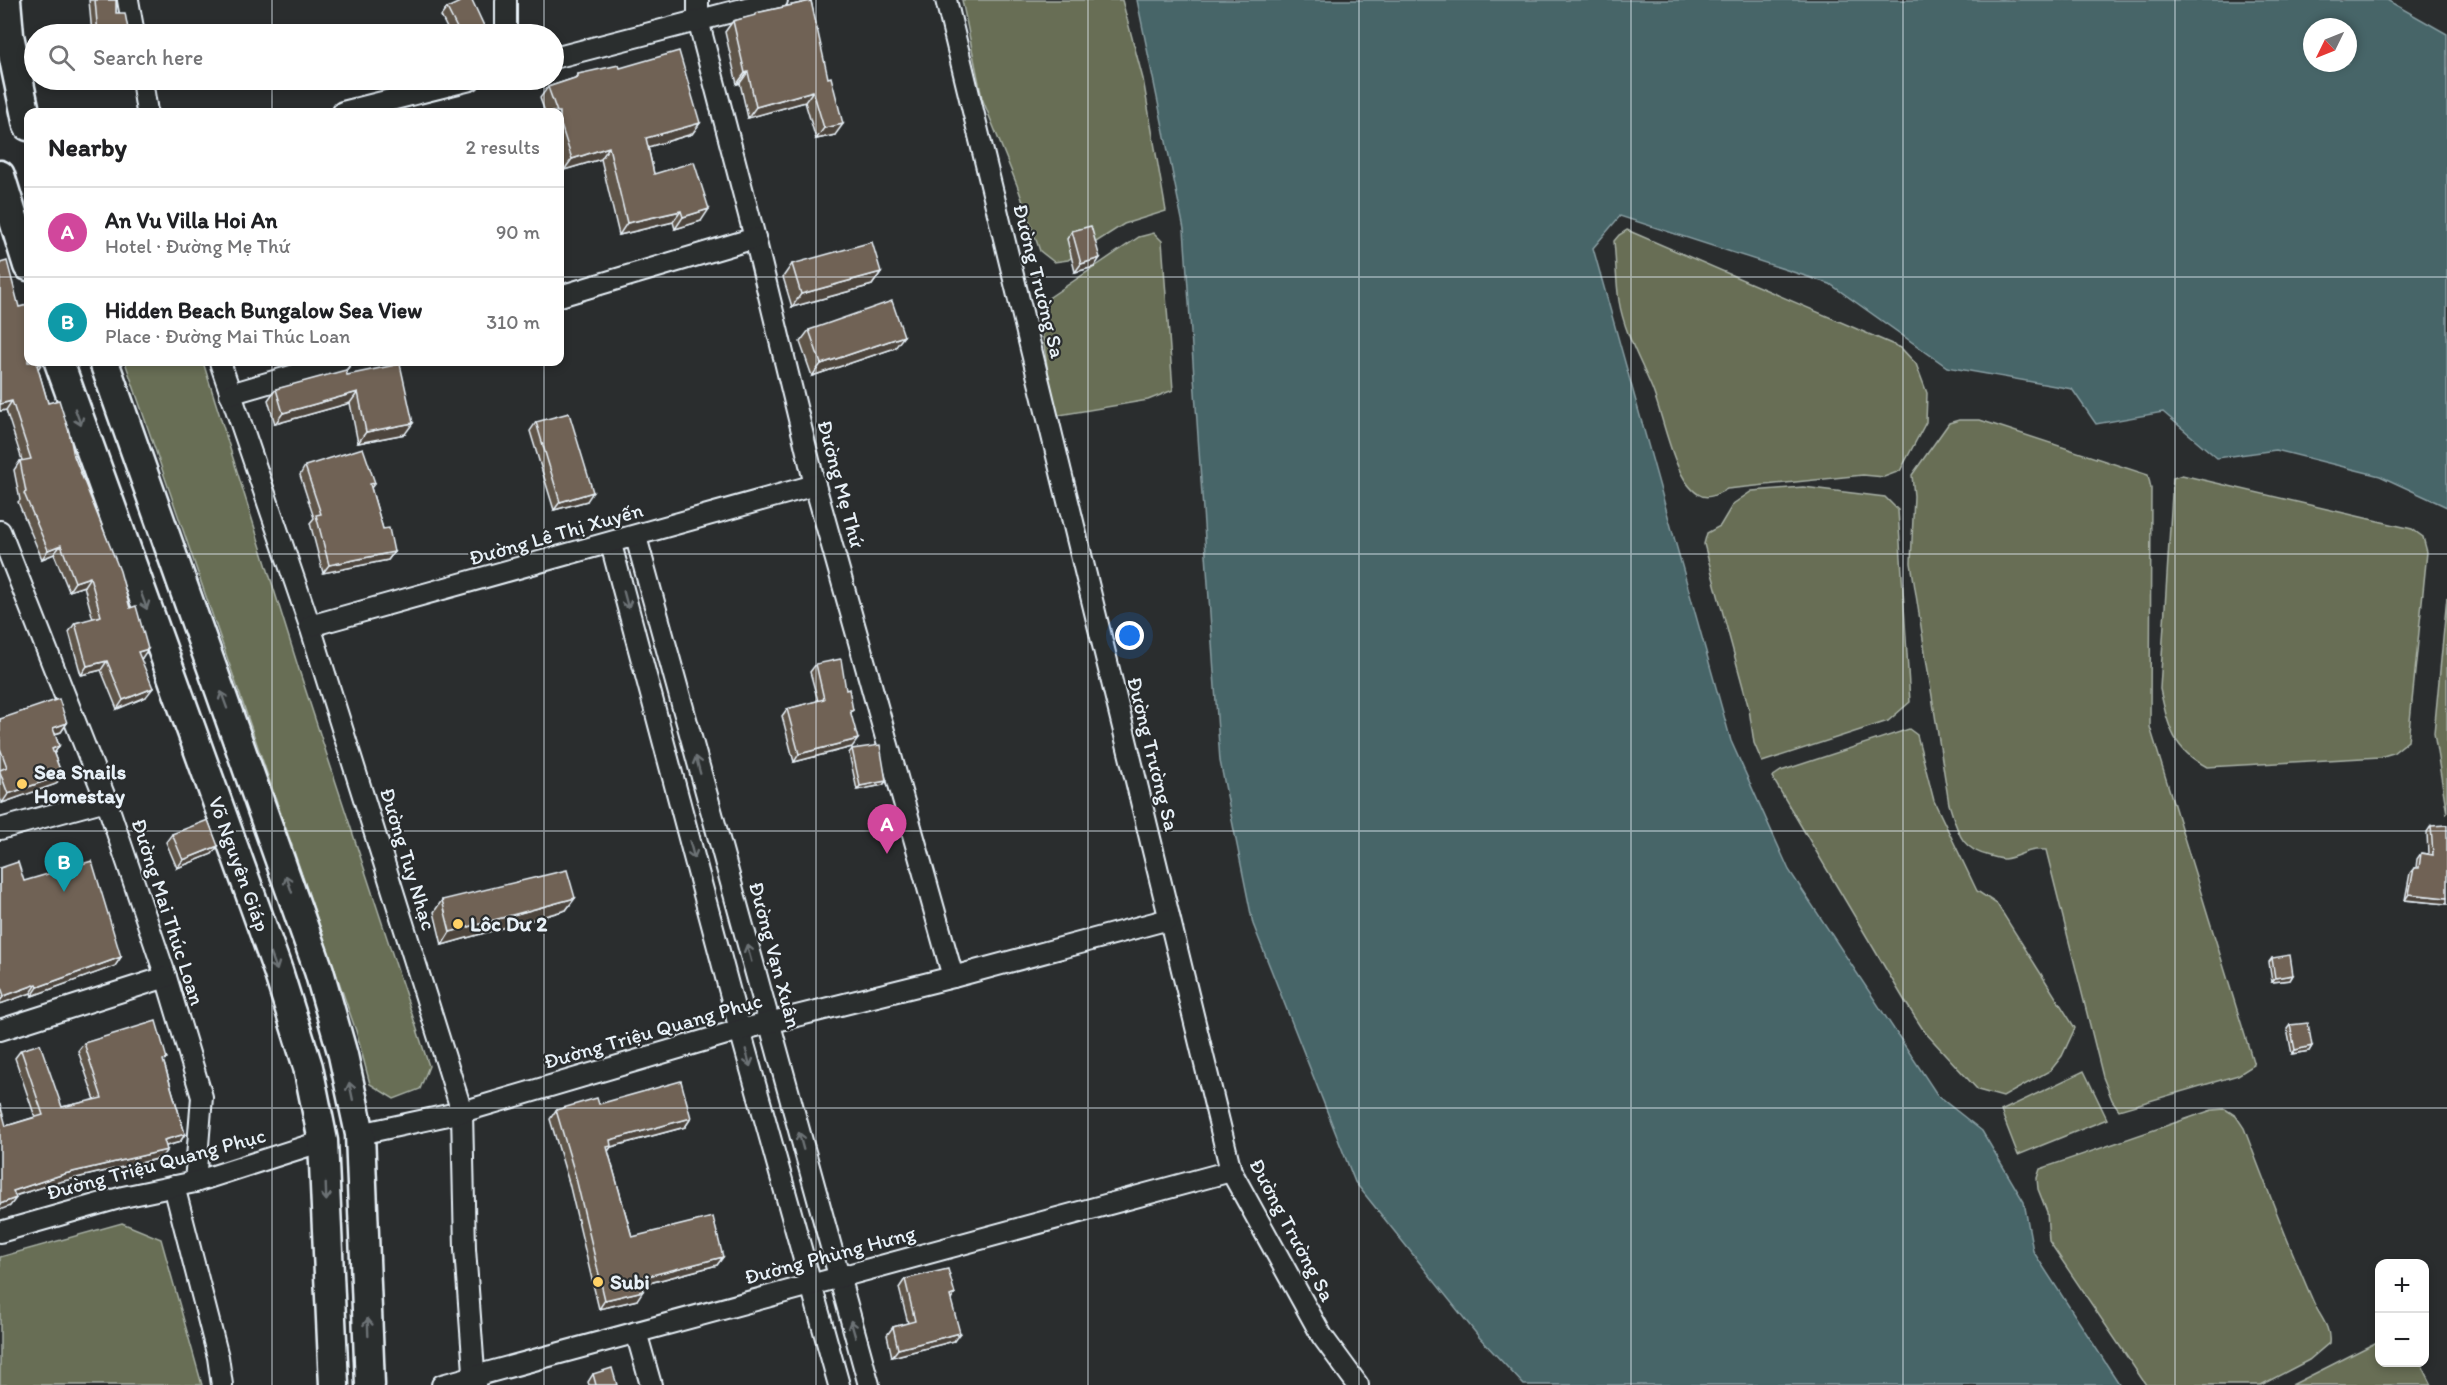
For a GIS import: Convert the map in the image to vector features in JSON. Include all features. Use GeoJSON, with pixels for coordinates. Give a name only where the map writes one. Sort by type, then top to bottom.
{"type":"FeatureCollection","features":[{"type":"Feature","properties":{"kind":"main road"},"geometry":{"type":"LineString","coordinates":[[6,0],[9,35],[24,108]]}},
{"type":"Feature","properties":{"kind":"main road"},"geometry":{"type":"LineString","coordinates":[[0,175],[12,201],[24,250]]}},
{"type":"Feature","properties":{"kind":"main road","name":"Võ Nguyên Giáp"},"geometry":{"type":"LineString","coordinates":[[60,366],[278,971],[308,1067],[323,1142],[334,1385]]}},
{"type":"Feature","properties":{"kind":"main road","name":"Võ Nguyên Giáp"},"geometry":{"type":"LineString","coordinates":[[105,366],[319,971],[344,1055],[360,1134],[370,1385]]}},
{"type":"Feature","properties":{"kind":"main road"},"geometry":{"type":"LineString","coordinates":[[323,1142],[360,1134]]}},
{"type":"Feature","properties":{"kind":"street"},"geometry":{"type":"LineString","coordinates":[[128,0],[132,24]]}},
{"type":"Feature","properties":{"kind":"street"},"geometry":{"type":"LineString","coordinates":[[506,0],[506,24]]}},
{"type":"Feature","properties":{"kind":"street","name":"Đường Mẹ Thứ"},"geometry":{"type":"LineString","coordinates":[[698,0],[698,20],[755,238],[815,486],[953,977]]}},
{"type":"Feature","properties":{"kind":"street"},"geometry":{"type":"LineString","coordinates":[[564,55],[777,0]]}},
{"type":"Feature","properties":{"kind":"street","name":"Đường Trường Sa"},"geometry":{"type":"LineString","coordinates":[[946,0],[1231,1171],[1322,1336],[1358,1385]]}},
{"type":"Feature","properties":{"kind":"street"},"geometry":{"type":"LineString","coordinates":[[144,90],[146,108]]}},
{"type":"Feature","properties":{"kind":"street"},"geometry":{"type":"LineString","coordinates":[[359,108],[430,90]]}},
{"type":"Feature","properties":{"kind":"street"},"geometry":{"type":"LineString","coordinates":[[564,295],[755,238]]}},
{"type":"Feature","properties":{"kind":"street","name":"Đường Tuy Nhạc"},"geometry":{"type":"LineString","coordinates":[[221,366],[310,626],[462,1112],[465,1249],[474,1381]]}},
{"type":"Feature","properties":{"kind":"street"},"geometry":{"type":"LineString","coordinates":[[230,394],[325,366]]}},
{"type":"Feature","properties":{"kind":"street","name":"Đường Lê Thị Xuyến"},"geometry":{"type":"LineString","coordinates":[[310,626],[815,486]]}},
{"type":"Feature","properties":{"kind":"street","name":"Đường Mai Thúc Loan"},"geometry":{"type":"LineString","coordinates":[[0,531],[106,800],[166,977],[202,1097],[195,1182]]}},
{"type":"Feature","properties":{"kind":"street","name":"Đường Vạn Xuân"},"geometry":{"type":"LineString","coordinates":[[636,537],[869,1385]]}},
{"type":"Feature","properties":{"kind":"street"},"geometry":{"type":"LineString","coordinates":[[611,544],[740,1030],[839,1385]]}},
{"type":"Feature","properties":{"kind":"street"},"geometry":{"type":"LineString","coordinates":[[0,829],[106,800]]}},
{"type":"Feature","properties":{"kind":"street","name":"Đường Triệu Quang Phục"},"geometry":{"type":"LineString","coordinates":[[360,1134],[462,1112],[740,1030],[953,977],[1169,919]]}},
{"type":"Feature","properties":{"kind":"street"},"geometry":{"type":"LineString","coordinates":[[0,1030],[166,977]]}},
{"type":"Feature","properties":{"kind":"street","name":"Đường Triệu Quang Phục"},"geometry":{"type":"LineString","coordinates":[[0,1232],[123,1197],[195,1182],[323,1142]]}},
{"type":"Feature","properties":{"kind":"street","name":"Đường Phùng Hưng"},"geometry":{"type":"LineString","coordinates":[[442,1385],[474,1381],[636,1332],[1231,1171]]}},
{"type":"Feature","properties":{"kind":"street"},"geometry":{"type":"LineString","coordinates":[[174,1186],[218,1357],[222,1385]]}},
{"type":"Feature","properties":{"kind":"street"},"geometry":{"type":"LineString","coordinates":[[636,1332],[651,1385]]}},
{"type":"Feature","properties":{"kind":"green space"},"geometry":{"type":"Polygon","coordinates":[[[962,0],[1122,0],[1143,79],[1166,211],[1124,224],[1068,260],[1054,262],[1040,251],[1017,185],[982,98],[962,0]]]}},
{"type":"Feature","properties":{"kind":"green space"},"geometry":{"type":"Polygon","coordinates":[[[1627,230],[1901,348],[1916,364],[1927,393],[1926,422],[1900,471],[1884,477],[1863,475],[1727,489],[1709,497],[1698,494],[1689,486],[1675,460],[1651,386],[1621,312],[1614,241],[1627,230]]]}},
{"type":"Feature","properties":{"kind":"green space"},"geometry":{"type":"Polygon","coordinates":[[[1154,233],[1162,241],[1173,390],[1148,400],[1054,416],[1045,387],[1048,373],[1039,309],[1047,299],[1139,237],[1154,233]]]}},
{"type":"Feature","properties":{"kind":"green space"},"geometry":{"type":"Polygon","coordinates":[[[126,366],[204,366],[300,673],[429,1066],[420,1089],[394,1099],[370,1084],[356,1031],[126,366]]]}},
{"type":"Feature","properties":{"kind":"green space"},"geometry":{"type":"Polygon","coordinates":[[[1959,420],[1980,420],[2148,475],[2151,488],[2150,727],[2254,1065],[2238,1075],[2119,1110],[2112,1100],[2103,1077],[2046,850],[2033,850],[2010,858],[1999,858],[1972,849],[1966,844],[1958,830],[1949,804],[1911,563],[1914,496],[1912,475],[1949,423],[1959,420]]]}},
{"type":"Feature","properties":{"kind":"green space"},"geometry":{"type":"Polygon","coordinates":[[[2182,475],[2412,529],[2423,537],[2427,552],[2408,741],[2393,753],[2380,757],[2207,767],[2195,760],[2179,744],[2169,725],[2160,689],[2173,478],[2182,475]]]}},
{"type":"Feature","properties":{"kind":"green space"},"geometry":{"type":"Polygon","coordinates":[[[1803,487],[1885,497],[1898,510],[1910,702],[1888,721],[1762,762],[1754,743],[1749,709],[1704,544],[1707,533],[1720,526],[1733,504],[1752,491],[1803,487]]]}},
{"type":"Feature","properties":{"kind":"green space"},"geometry":{"type":"Polygon","coordinates":[[[2447,597],[2447,814],[2434,733],[2447,597]]]}},
{"type":"Feature","properties":{"kind":"green space"},"geometry":{"type":"Polygon","coordinates":[[[1909,729],[1917,735],[1934,801],[1977,891],[1997,904],[2075,1028],[2062,1056],[2051,1070],[2003,1097],[1978,1090],[1924,1031],[1772,777],[1781,771],[1909,729]]]}},
{"type":"Feature","properties":{"kind":"green space"},"geometry":{"type":"Polygon","coordinates":[[[2084,1071],[2107,1119],[2018,1155],[2001,1111],[2084,1071]]]}},
{"type":"Feature","properties":{"kind":"green space"},"geometry":{"type":"Polygon","coordinates":[[[2225,1109],[2236,1116],[2244,1128],[2295,1258],[2328,1331],[2329,1343],[2309,1360],[2261,1385],[2146,1385],[2049,1241],[2047,1212],[2038,1189],[2037,1178],[2040,1169],[2212,1110],[2225,1109]]]}},
{"type":"Feature","properties":{"kind":"green space"},"geometry":{"type":"Polygon","coordinates":[[[122,1223],[161,1239],[202,1385],[0,1385],[0,1257],[122,1223]]]}},
{"type":"Feature","properties":{"kind":"green space"},"geometry":{"type":"Polygon","coordinates":[[[2375,1343],[2375,1367],[2423,1367],[2432,1385],[2292,1385],[2375,1343]]]}},
{"type":"Feature","properties":{"kind":"water"},"geometry":{"type":"Polygon","coordinates":[[[1137,0],[2387,0],[2447,34],[2447,507],[2380,476],[2276,450],[2217,458],[2163,412],[2096,424],[2072,389],[1947,367],[1830,284],[1620,216],[1593,248],[1731,741],[1789,870],[1938,1096],[1982,1131],[2024,1202],[2033,1251],[2120,1385],[1524,1385],[1479,1337],[1355,1182],[1253,924],[1220,761],[1184,229],[1137,0]]]}},
{"type":"Feature","properties":{"kind":"building"},"geometry":{"type":"Polygon","coordinates":[[[95,0],[116,0],[116,13],[125,13],[127,24],[97,24],[95,0]]]}},
{"type":"Feature","properties":{"kind":"building"},"geometry":{"type":"Polygon","coordinates":[[[464,0],[472,0],[483,24],[455,24],[447,8],[464,0]]]}},
{"type":"Feature","properties":{"kind":"building"},"geometry":{"type":"Polygon","coordinates":[[[811,1],[828,78],[831,77],[843,124],[824,128],[813,91],[756,107],[748,72],[745,73],[733,21],[756,15],[756,13],[811,1]]]}},
{"type":"Feature","properties":{"kind":"building"},"geometry":{"type":"Polygon","coordinates":[[[679,51],[700,123],[646,138],[654,174],[694,162],[709,209],[683,217],[681,211],[627,223],[609,147],[572,159],[564,134],[564,108],[556,108],[549,90],[564,90],[564,82],[578,77],[578,74],[619,65],[620,68],[679,51]]]}},
{"type":"Feature","properties":{"kind":"building"},"geometry":{"type":"Polygon","coordinates":[[[1091,226],[1100,258],[1081,264],[1072,231],[1091,226]]]}},
{"type":"Feature","properties":{"kind":"building"},"geometry":{"type":"Polygon","coordinates":[[[872,242],[881,272],[801,294],[792,264],[872,242]]]}},
{"type":"Feature","properties":{"kind":"building"},"geometry":{"type":"Polygon","coordinates":[[[7,261],[19,307],[24,306],[24,366],[37,366],[48,403],[59,400],[74,456],[120,571],[130,608],[136,606],[148,649],[138,652],[153,688],[123,700],[107,661],[87,666],[75,623],[101,616],[90,577],[75,582],[61,545],[48,550],[24,493],[26,492],[20,461],[31,459],[12,401],[0,404],[0,263],[7,261]]]}},
{"type":"Feature","properties":{"kind":"building"},"geometry":{"type":"Polygon","coordinates":[[[892,301],[904,336],[821,364],[809,330],[892,301]]]}},
{"type":"Feature","properties":{"kind":"building"},"geometry":{"type":"Polygon","coordinates":[[[400,366],[413,423],[366,432],[358,392],[283,413],[276,389],[346,370],[347,375],[400,366]]]}},
{"type":"Feature","properties":{"kind":"building"},"geometry":{"type":"Polygon","coordinates":[[[569,413],[593,492],[560,502],[536,422],[569,413]]]}},
{"type":"Feature","properties":{"kind":"building"},"geometry":{"type":"Polygon","coordinates":[[[363,448],[375,483],[370,484],[383,529],[389,528],[394,552],[329,565],[316,515],[321,514],[305,466],[363,448]]]}},
{"type":"Feature","properties":{"kind":"building"},"geometry":{"type":"Polygon","coordinates":[[[841,659],[858,739],[799,754],[787,709],[824,699],[816,664],[841,659]]]}},
{"type":"Feature","properties":{"kind":"building"},"geometry":{"type":"Polygon","coordinates":[[[59,699],[67,723],[53,728],[59,746],[52,749],[62,775],[8,794],[0,772],[7,767],[0,748],[0,719],[59,699]]]}},
{"type":"Feature","properties":{"kind":"building"},"geometry":{"type":"Polygon","coordinates":[[[880,745],[886,781],[860,786],[852,749],[880,745]]]}},
{"type":"Feature","properties":{"kind":"building"},"geometry":{"type":"Polygon","coordinates":[[[208,820],[218,846],[183,860],[172,834],[208,820]]]}},
{"type":"Feature","properties":{"kind":"building"},"geometry":{"type":"Polygon","coordinates":[[[2447,825],[2447,898],[2409,894],[2414,868],[2419,868],[2421,853],[2433,855],[2431,826],[2447,825]]]}},
{"type":"Feature","properties":{"kind":"building"},"geometry":{"type":"Polygon","coordinates":[[[92,861],[121,957],[38,987],[37,984],[4,996],[0,984],[0,868],[18,862],[24,881],[92,861]]]}},
{"type":"Feature","properties":{"kind":"building"},"geometry":{"type":"Polygon","coordinates":[[[567,870],[575,898],[450,932],[442,900],[567,870]]]}},
{"type":"Feature","properties":{"kind":"building"},"geometry":{"type":"Polygon","coordinates":[[[2290,955],[2293,975],[2275,978],[2272,958],[2290,955]]]}},
{"type":"Feature","properties":{"kind":"building"},"geometry":{"type":"Polygon","coordinates":[[[156,1021],[167,1059],[163,1060],[185,1134],[164,1140],[167,1150],[64,1174],[13,1191],[16,1198],[0,1204],[0,1104],[6,1126],[43,1115],[21,1050],[40,1044],[62,1107],[102,1098],[84,1043],[156,1021]]]}},
{"type":"Feature","properties":{"kind":"building"},"geometry":{"type":"Polygon","coordinates":[[[2308,1023],[2312,1046],[2295,1050],[2290,1025],[2308,1023]]]}},
{"type":"Feature","properties":{"kind":"building"},"geometry":{"type":"Polygon","coordinates":[[[681,1081],[691,1118],[610,1140],[611,1146],[607,1147],[632,1237],[713,1217],[723,1257],[640,1278],[643,1291],[605,1300],[575,1174],[556,1110],[597,1098],[599,1104],[681,1081]]]}},
{"type":"Feature","properties":{"kind":"building"},"geometry":{"type":"Polygon","coordinates":[[[948,1269],[955,1294],[950,1296],[960,1333],[898,1349],[893,1327],[915,1321],[905,1279],[948,1269]]]}},
{"type":"Feature","properties":{"kind":"building"},"geometry":{"type":"Polygon","coordinates":[[[612,1368],[617,1385],[596,1385],[593,1374],[612,1368]]]}},
{"type":"Feature","properties":{"kind":"place","name":"Sea Snails Homestay"},"geometry":{"type":"Point","coordinates":[22,784]}},
{"type":"Feature","properties":{"kind":"place","name":"An Vu Villa Hoi An"},"geometry":{"type":"Point","coordinates":[887,854]}},
{"type":"Feature","properties":{"kind":"place","name":"Hidden Beach Bungalow Sea View"},"geometry":{"type":"Point","coordinates":[64,892]}},
{"type":"Feature","properties":{"kind":"place","name":"Lôc Dư 2"},"geometry":{"type":"Point","coordinates":[458,924]}},
{"type":"Feature","properties":{"kind":"place","name":"Subi"},"geometry":{"type":"Point","coordinates":[598,1282]}}]}
